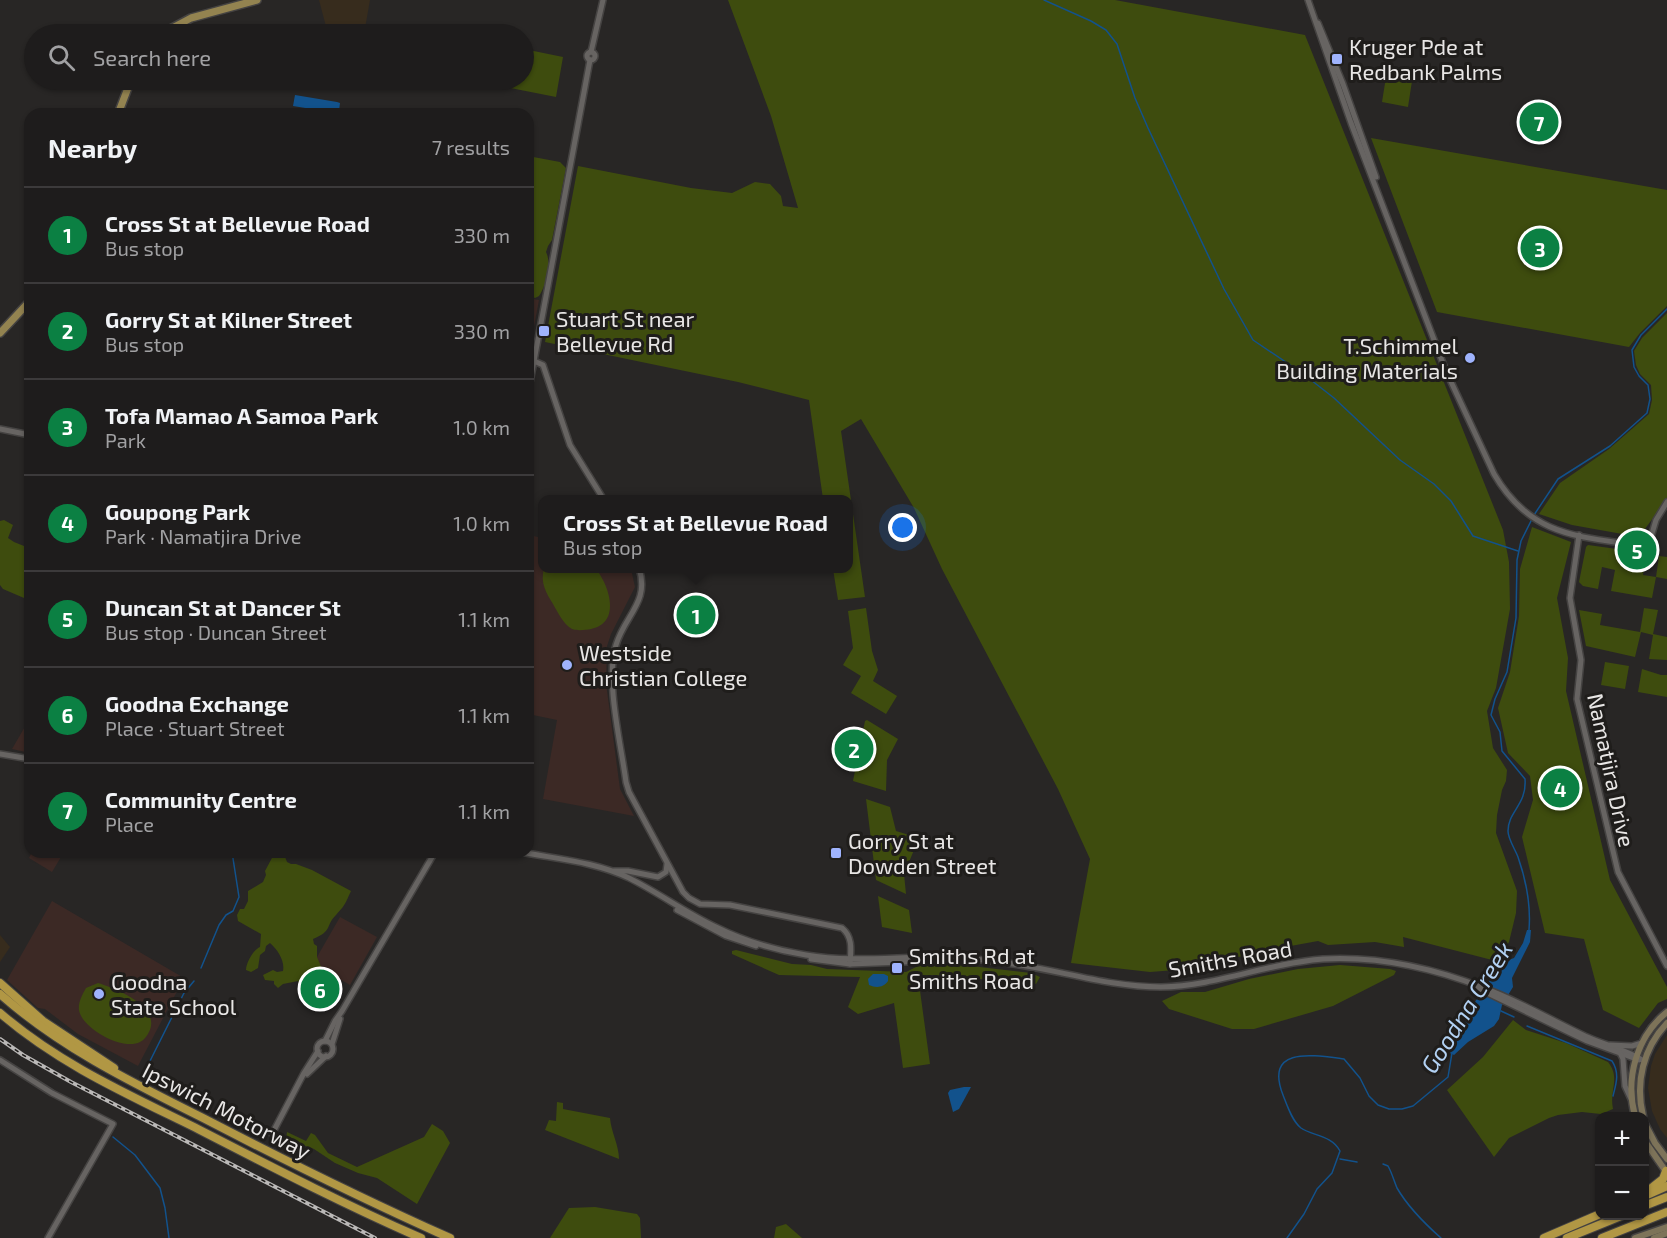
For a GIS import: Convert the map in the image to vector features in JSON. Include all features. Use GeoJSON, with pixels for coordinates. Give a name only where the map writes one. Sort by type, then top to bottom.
{"type":"FeatureCollection","features":[{"type":"Feature","properties":{"kind":"highway"},"geometry":{"type":"LineString","coordinates":[[0,983],[63,1035],[111,1065],[120,1076]]}},
{"type":"Feature","properties":{"kind":"highway","name":"Ipswich Motorway"},"geometry":{"type":"LineString","coordinates":[[0,994],[54,1037],[120,1076],[297,1166],[450,1238]]}},
{"type":"Feature","properties":{"kind":"highway","name":"Ipswich Motorway"},"geometry":{"type":"LineString","coordinates":[[0,1013],[42,1046],[93,1077],[315,1188],[421,1238]]}},
{"type":"Feature","properties":{"kind":"highway"},"geometry":{"type":"LineString","coordinates":[[1649,1191],[1663,1179],[1666,1172]]}},
{"type":"Feature","properties":{"kind":"highway"},"geometry":{"type":"LineString","coordinates":[[1649,1193],[1667,1186]]}},
{"type":"Feature","properties":{"kind":"highway"},"geometry":{"type":"LineString","coordinates":[[1649,1204],[1667,1197]]}},
{"type":"Feature","properties":{"kind":"highway"},"geometry":{"type":"LineString","coordinates":[[1602,1238],[1667,1212]]}},
{"type":"Feature","properties":{"kind":"highway"},"geometry":{"type":"LineString","coordinates":[[1544,1238],[1595,1216]]}},
{"type":"Feature","properties":{"kind":"highway"},"geometry":{"type":"LineString","coordinates":[[1567,1238],[1609,1220]]}},
{"type":"Feature","properties":{"kind":"main road"},"geometry":{"type":"LineString","coordinates":[[180,24],[191,18],[257,0]]}},
{"type":"Feature","properties":{"kind":"main road"},"geometry":{"type":"LineString","coordinates":[[120,108],[127,90]]}},
{"type":"Feature","properties":{"kind":"main road"},"geometry":{"type":"LineString","coordinates":[[0,333],[24,307]]}},
{"type":"Feature","properties":{"kind":"main road"},"geometry":{"type":"LineString","coordinates":[[1634,1112],[1631,1081],[1636,1058],[1642,1043],[1655,1023],[1667,1012]]}},
{"type":"Feature","properties":{"kind":"main road"},"geometry":{"type":"LineString","coordinates":[[1643,1112],[1640,1089],[1644,1061],[1653,1040],[1667,1023]]}},
{"type":"Feature","properties":{"kind":"main road"},"geometry":{"type":"LineString","coordinates":[[1649,1132],[1667,1159]]}},
{"type":"Feature","properties":{"kind":"main road"},"geometry":{"type":"LineString","coordinates":[[1649,1147],[1666,1172]]}},
{"type":"Feature","properties":{"kind":"main road"},"geometry":{"type":"LineString","coordinates":[[1635,1238],[1667,1227]]}},
{"type":"Feature","properties":{"kind":"main road"},"geometry":{"type":"LineString","coordinates":[[1654,1238],[1667,1233]]}},
{"type":"Feature","properties":{"kind":"street"},"geometry":{"type":"LineString","coordinates":[[601,495],[570,445],[543,365],[534,360],[590,60],[586,56],[591,52],[603,0]]}},
{"type":"Feature","properties":{"kind":"street"},"geometry":{"type":"LineString","coordinates":[[1308,0],[1351,123],[1446,371],[1503,489],[1524,513],[1556,530],[1648,547],[1656,520],[1667,502]]}},
{"type":"Feature","properties":{"kind":"street"},"geometry":{"type":"LineString","coordinates":[[0,429],[24,434]]}},
{"type":"Feature","properties":{"kind":"street","name":"Namatjira Drive"},"geometry":{"type":"LineString","coordinates":[[1579,536],[1570,593],[1581,660],[1577,699],[1618,872],[1667,966]]}},
{"type":"Feature","properties":{"kind":"street"},"geometry":{"type":"LineString","coordinates":[[640,573],[642,592],[615,645],[613,688],[627,787],[667,862],[683,891],[689,898],[700,904],[730,905],[842,928],[848,933],[850,940],[850,962]]}},
{"type":"Feature","properties":{"kind":"street"},"geometry":{"type":"LineString","coordinates":[[0,754],[24,758]]}},
{"type":"Feature","properties":{"kind":"street","name":"Smiths Road"},"geometry":{"type":"LineString","coordinates":[[534,854],[613,871],[714,927],[743,939],[804,955],[850,962],[962,958],[1001,962],[1087,980],[1139,987],[1202,983],[1299,962],[1350,959],[1377,960],[1413,966],[1466,982],[1644,1061]]}},
{"type":"Feature","properties":{"kind":"street"},"geometry":{"type":"LineString","coordinates":[[272,1134],[274,1126],[318,1052],[319,1044],[325,1041],[431,858]]}},
{"type":"Feature","properties":{"kind":"street"},"geometry":{"type":"LineString","coordinates":[[613,871],[628,871],[658,877],[666,872],[667,862]]}},
{"type":"Feature","properties":{"kind":"street","name":"Smiths Road"},"geometry":{"type":"LineString","coordinates":[[1509,1001],[1587,1041],[1620,1055],[1636,1058]]}},
{"type":"Feature","properties":{"kind":"street"},"geometry":{"type":"LineString","coordinates":[[300,1083],[332,1052],[332,1044],[342,1011]]}},
{"type":"Feature","properties":{"kind":"street"},"geometry":{"type":"LineString","coordinates":[[325,1041],[332,1044]]}},
{"type":"Feature","properties":{"kind":"street"},"geometry":{"type":"LineString","coordinates":[[1605,1045],[1632,1046],[1642,1043]]}},
{"type":"Feature","properties":{"kind":"street"},"geometry":{"type":"LineString","coordinates":[[318,1052],[326,1056]]}},
{"type":"Feature","properties":{"kind":"street"},"geometry":{"type":"LineString","coordinates":[[1620,1055],[1623,1059],[1625,1086],[1631,1099]]}},
{"type":"Feature","properties":{"kind":"street"},"geometry":{"type":"LineString","coordinates":[[0,1060],[52,1093],[113,1124],[48,1238]]}},
{"type":"Feature","properties":{"kind":"shaded area"},"geometry":{"type":"Polygon","coordinates":[[[319,0],[370,0],[366,24],[325,24],[319,0]]]}},
{"type":"Feature","properties":{"kind":"shaded area"},"geometry":{"type":"Polygon","coordinates":[[[534,299],[539,300],[534,326],[534,299]]]}},
{"type":"Feature","properties":{"kind":"shaded area","name":"Westside Christian College"},"geometry":{"type":"Polygon","coordinates":[[[534,536],[538,537],[538,573],[632,573],[635,587],[607,646],[606,683],[620,789],[634,816],[543,799],[557,720],[534,715],[534,536]]]}},
{"type":"Feature","properties":{"kind":"shaded area"},"geometry":{"type":"Polygon","coordinates":[[[24,728],[24,752],[12,749],[24,728]]]}},
{"type":"Feature","properties":{"kind":"shaded area"},"geometry":{"type":"Polygon","coordinates":[[[29,858],[60,858],[52,872],[29,858]]]}},
{"type":"Feature","properties":{"kind":"shaded area","name":"Goodna State School"},"geometry":{"type":"Polygon","coordinates":[[[52,901],[184,978],[138,1066],[78,1034],[45,1009],[38,1008],[7,980],[52,901]]]}},
{"type":"Feature","properties":{"kind":"shaded area"},"geometry":{"type":"Polygon","coordinates":[[[340,917],[377,937],[350,985],[313,964],[340,917]]]}},
{"type":"Feature","properties":{"kind":"shaded area"},"geometry":{"type":"Polygon","coordinates":[[[0,935],[10,947],[0,962],[0,935]]]}},
{"type":"Feature","properties":{"kind":"shaded area"},"geometry":{"type":"Polygon","coordinates":[[[1667,1035],[1667,1138],[1652,1111],[1648,1088],[1655,1054],[1667,1035]]]}},
{"type":"Feature","properties":{"kind":"green space"},"geometry":{"type":"Polygon","coordinates":[[[728,0],[1115,0],[1305,35],[1503,530],[1509,562],[1510,609],[1496,688],[1487,711],[1493,748],[1507,770],[1497,815],[1496,833],[1517,891],[1516,913],[1509,942],[1496,961],[1403,937],[1404,947],[1375,942],[1328,945],[1318,941],[1263,951],[1189,969],[1150,972],[1071,963],[1090,859],[1058,789],[942,569],[914,508],[861,419],[841,431],[850,495],[822,495],[809,400],[738,382],[545,342],[578,166],[691,188],[732,193],[755,182],[770,184],[781,196],[783,206],[798,208],[771,116],[728,0]]]}},
{"type":"Feature","properties":{"kind":"green space"},"geometry":{"type":"Polygon","coordinates":[[[534,51],[563,57],[556,97],[520,90],[534,90],[534,51]]]}},
{"type":"Feature","properties":{"kind":"green space"},"geometry":{"type":"Polygon","coordinates":[[[1386,77],[1412,81],[1408,107],[1382,102],[1386,77]]]}},
{"type":"Feature","properties":{"kind":"green space"},"geometry":{"type":"Polygon","coordinates":[[[1371,138],[1667,190],[1667,306],[1629,347],[1437,312],[1371,138]]]}},
{"type":"Feature","properties":{"kind":"green space"},"geometry":{"type":"Polygon","coordinates":[[[534,157],[560,162],[566,168],[552,240],[546,252],[548,262],[546,280],[539,296],[535,298],[534,157]]]}},
{"type":"Feature","properties":{"kind":"green space"},"geometry":{"type":"Polygon","coordinates":[[[1667,313],[1667,499],[1639,537],[1572,525],[1539,514],[1560,483],[1609,449],[1649,414],[1652,400],[1651,385],[1640,374],[1634,351],[1642,338],[1667,313]]]}},
{"type":"Feature","properties":{"kind":"green space"},"geometry":{"type":"Polygon","coordinates":[[[853,514],[865,597],[838,600],[834,573],[853,573],[853,514]]]}},
{"type":"Feature","properties":{"kind":"green space"},"geometry":{"type":"Polygon","coordinates":[[[4,520],[13,525],[8,538],[24,546],[24,598],[3,589],[0,585],[0,521],[4,520]]]}},
{"type":"Feature","properties":{"kind":"green space"},"geometry":{"type":"Polygon","coordinates":[[[1532,527],[1571,542],[1557,598],[1568,658],[1566,691],[1610,880],[1667,987],[1667,999],[1658,1003],[1639,1028],[1603,1010],[1584,939],[1545,933],[1522,837],[1533,800],[1530,776],[1508,753],[1498,708],[1510,672],[1519,616],[1520,569],[1532,527]]]}},
{"type":"Feature","properties":{"kind":"green space"},"geometry":{"type":"Polygon","coordinates":[[[1588,545],[1646,553],[1643,575],[1656,577],[1652,598],[1611,591],[1615,570],[1602,567],[1598,589],[1583,586],[1579,582],[1588,545]]]}},
{"type":"Feature","properties":{"kind":"green space"},"geometry":{"type":"Polygon","coordinates":[[[1659,556],[1667,557],[1667,579],[1656,577],[1659,556]]]}},
{"type":"Feature","properties":{"kind":"green space"},"geometry":{"type":"Polygon","coordinates":[[[544,573],[599,573],[605,584],[610,603],[607,619],[601,625],[591,629],[572,629],[561,618],[546,592],[544,573]]]}},
{"type":"Feature","properties":{"kind":"green space"},"geometry":{"type":"Polygon","coordinates":[[[866,608],[872,651],[878,670],[873,681],[897,696],[886,714],[851,693],[861,676],[843,665],[853,648],[848,611],[866,608]]]}},
{"type":"Feature","properties":{"kind":"green space"},"geometry":{"type":"Polygon","coordinates":[[[1644,608],[1658,610],[1653,634],[1667,637],[1667,660],[1649,659],[1653,635],[1641,632],[1635,657],[1586,646],[1579,610],[1602,614],[1600,625],[1640,632],[1644,608]]]}},
{"type":"Feature","properties":{"kind":"green space"},"geometry":{"type":"Polygon","coordinates":[[[1605,662],[1629,666],[1625,689],[1601,685],[1605,662]]]}},
{"type":"Feature","properties":{"kind":"green space"},"geometry":{"type":"Polygon","coordinates":[[[1642,669],[1667,675],[1667,697],[1638,692],[1642,669]]]}},
{"type":"Feature","properties":{"kind":"green space"},"geometry":{"type":"Polygon","coordinates":[[[867,720],[898,739],[887,760],[886,791],[853,781],[867,720]]]}},
{"type":"Feature","properties":{"kind":"green space"},"geometry":{"type":"Polygon","coordinates":[[[866,799],[890,807],[896,831],[919,838],[904,874],[906,894],[876,880],[866,799]]]}},
{"type":"Feature","properties":{"kind":"green space"},"geometry":{"type":"Polygon","coordinates":[[[272,858],[286,858],[287,862],[312,870],[351,891],[345,904],[326,931],[313,939],[317,946],[317,957],[322,969],[306,992],[298,981],[283,984],[278,988],[274,981],[265,980],[263,975],[273,970],[283,971],[280,956],[270,943],[260,955],[258,968],[251,972],[246,970],[250,957],[260,947],[261,934],[238,921],[237,915],[248,901],[248,891],[263,882],[265,871],[272,858]]]}},
{"type":"Feature","properties":{"kind":"green space"},"geometry":{"type":"Polygon","coordinates":[[[878,896],[909,910],[912,933],[882,927],[878,896]]]}},
{"type":"Feature","properties":{"kind":"green space"},"geometry":{"type":"Polygon","coordinates":[[[736,950],[792,964],[827,969],[906,972],[918,966],[954,964],[1031,973],[1040,977],[1036,984],[934,975],[918,976],[930,1064],[903,1068],[894,1003],[858,1014],[848,1007],[860,977],[779,975],[732,954],[732,951],[736,950]]]}},
{"type":"Feature","properties":{"kind":"green space"},"geometry":{"type":"Polygon","coordinates":[[[1340,965],[1396,971],[1394,975],[1333,1006],[1254,1029],[1232,1029],[1169,1009],[1162,1001],[1181,992],[1205,992],[1249,979],[1298,969],[1340,965]]]}},
{"type":"Feature","properties":{"kind":"green space"},"geometry":{"type":"Polygon","coordinates":[[[98,983],[135,1000],[149,1014],[151,1023],[149,1032],[143,1040],[133,1044],[114,1041],[87,1024],[79,1010],[80,1002],[86,988],[98,983]]]}},
{"type":"Feature","properties":{"kind":"green space"},"geometry":{"type":"Polygon","coordinates":[[[1513,1020],[1526,1030],[1566,1043],[1608,1062],[1614,1073],[1613,1109],[1606,1112],[1582,1112],[1549,1118],[1509,1138],[1494,1157],[1447,1090],[1483,1057],[1513,1020]]]}},
{"type":"Feature","properties":{"kind":"green space"},"geometry":{"type":"Polygon","coordinates":[[[557,1102],[563,1103],[563,1109],[610,1118],[619,1159],[545,1130],[549,1120],[556,1121],[557,1102]]]}},
{"type":"Feature","properties":{"kind":"green space"},"geometry":{"type":"Polygon","coordinates":[[[432,1124],[443,1131],[450,1143],[417,1204],[377,1178],[358,1173],[335,1163],[314,1149],[286,1139],[287,1132],[306,1141],[311,1133],[328,1153],[357,1167],[424,1137],[432,1124]]]}},
{"type":"Feature","properties":{"kind":"green space"},"geometry":{"type":"Polygon","coordinates":[[[595,1207],[637,1214],[640,1218],[641,1238],[550,1238],[569,1208],[595,1207]]]}},
{"type":"Feature","properties":{"kind":"green space"},"geometry":{"type":"Polygon","coordinates":[[[786,1224],[802,1238],[774,1238],[776,1227],[786,1224]]]}},
{"type":"Feature","properties":{"kind":"water"},"geometry":{"type":"Polygon","coordinates":[[[295,95],[340,103],[339,108],[293,106],[295,95]]]}},
{"type":"Feature","properties":{"kind":"water"},"geometry":{"type":"Polygon","coordinates":[[[1527,930],[1531,930],[1530,942],[1512,978],[1513,987],[1502,1005],[1499,1019],[1494,1026],[1468,1042],[1454,1055],[1450,1053],[1476,1000],[1482,995],[1498,966],[1514,958],[1523,943],[1527,930]]]}},
{"type":"Feature","properties":{"kind":"water"},"geometry":{"type":"Polygon","coordinates":[[[873,974],[884,974],[888,976],[888,981],[879,987],[869,985],[868,979],[873,974]]]}},
{"type":"Feature","properties":{"kind":"water"},"geometry":{"type":"Polygon","coordinates":[[[971,1087],[959,1109],[953,1112],[948,1093],[950,1090],[971,1087]]]}},
{"type":"Feature","properties":{"kind":"waterway"},"geometry":{"type":"LineString","coordinates":[[1044,0],[1106,30],[1117,44],[1135,98],[1148,128],[1224,289],[1253,340],[1334,398],[1400,460],[1434,484],[1451,501],[1473,536],[1518,551]]}},
{"type":"Feature","properties":{"kind":"waterway","name":"Goodna Creek"},"geometry":{"type":"LineString","coordinates":[[1534,515],[1558,479],[1610,446],[1647,413],[1650,399],[1648,385],[1634,367],[1632,350],[1641,335],[1667,309]]}},
{"type":"Feature","properties":{"kind":"waterway","name":"Goodna Creek"},"geometry":{"type":"LineString","coordinates":[[1529,930],[1529,902],[1526,884],[1508,831],[1511,818],[1523,795],[1525,779],[1502,751],[1500,732],[1491,715],[1495,699],[1507,672],[1516,618],[1517,560],[1521,541],[1532,519]]}},
{"type":"Feature","properties":{"kind":"waterway"},"geometry":{"type":"LineString","coordinates":[[201,968],[219,925],[226,915],[233,911],[239,897],[233,858]]}},
{"type":"Feature","properties":{"kind":"waterway"},"geometry":{"type":"LineString","coordinates":[[150,1061],[184,993],[194,981]]}},
{"type":"Feature","properties":{"kind":"waterway"},"geometry":{"type":"LineString","coordinates":[[1501,1011],[1514,1017]]}},
{"type":"Feature","properties":{"kind":"waterway"},"geometry":{"type":"LineString","coordinates":[[1527,1026],[1612,1061],[1617,1074],[1613,1096]]}},
{"type":"Feature","properties":{"kind":"waterway","name":"Goodna Creek"},"geometry":{"type":"LineString","coordinates":[[1287,1238],[1304,1214],[1317,1189],[1332,1173],[1340,1151],[1327,1139],[1301,1128],[1292,1117],[1279,1079],[1280,1068],[1286,1061],[1306,1056],[1344,1059],[1360,1078],[1369,1096],[1378,1105],[1389,1109],[1402,1109],[1413,1106],[1448,1077],[1452,1053]]}},
{"type":"Feature","properties":{"kind":"waterway"},"geometry":{"type":"LineString","coordinates":[[113,1137],[135,1155],[160,1188],[169,1238]]}},
{"type":"Feature","properties":{"kind":"waterway"},"geometry":{"type":"LineString","coordinates":[[1340,1159],[1357,1162]]}},
{"type":"Feature","properties":{"kind":"waterway"},"geometry":{"type":"LineString","coordinates":[[1383,1164],[1388,1166],[1406,1202],[1441,1238]]}},
{"type":"Feature","properties":{"kind":"railway"},"geometry":{"type":"LineString","coordinates":[[0,1039],[71,1082],[375,1238]]}},
{"type":"Feature","properties":{"kind":"place","name":"Kruger Pde at Redbank Palms"},"geometry":{"type":"Point","coordinates":[1337,59]}},
{"type":"Feature","properties":{"kind":"place","name":"Community Centre"},"geometry":{"type":"Point","coordinates":[1539,122]}},
{"type":"Feature","properties":{"kind":"place","name":"Tofa Mamao A Samoa Park"},"geometry":{"type":"Point","coordinates":[1540,248]}},
{"type":"Feature","properties":{"kind":"place","name":"Stuart St near Bellevue Rd"},"geometry":{"type":"Point","coordinates":[544,331]}},
{"type":"Feature","properties":{"kind":"place","name":"T.Schimmel Building Materials"},"geometry":{"type":"Point","coordinates":[1470,358]}},
{"type":"Feature","properties":{"kind":"place","name":"Duncan St at Dancer St"},"geometry":{"type":"Point","coordinates":[1637,550]}},
{"type":"Feature","properties":{"kind":"place","name":"Cross St at Bellevue Road"},"geometry":{"type":"Point","coordinates":[696,615]}},
{"type":"Feature","properties":{"kind":"place","name":"Westside Christian College"},"geometry":{"type":"Point","coordinates":[567,665]}},
{"type":"Feature","properties":{"kind":"place","name":"Gorry St at Kilner Street"},"geometry":{"type":"Point","coordinates":[854,749]}},
{"type":"Feature","properties":{"kind":"place","name":"Goupong Park"},"geometry":{"type":"Point","coordinates":[1560,788]}},
{"type":"Feature","properties":{"kind":"place","name":"Gorry St at Dowden Street"},"geometry":{"type":"Point","coordinates":[836,853]}},
{"type":"Feature","properties":{"kind":"place","name":"Smiths Rd at Smiths Road"},"geometry":{"type":"Point","coordinates":[897,968]}},
{"type":"Feature","properties":{"kind":"place","name":"Goodna Exchange"},"geometry":{"type":"Point","coordinates":[320,989]}},
{"type":"Feature","properties":{"kind":"place","name":"Goodna State School"},"geometry":{"type":"Point","coordinates":[99,994]}}]}
